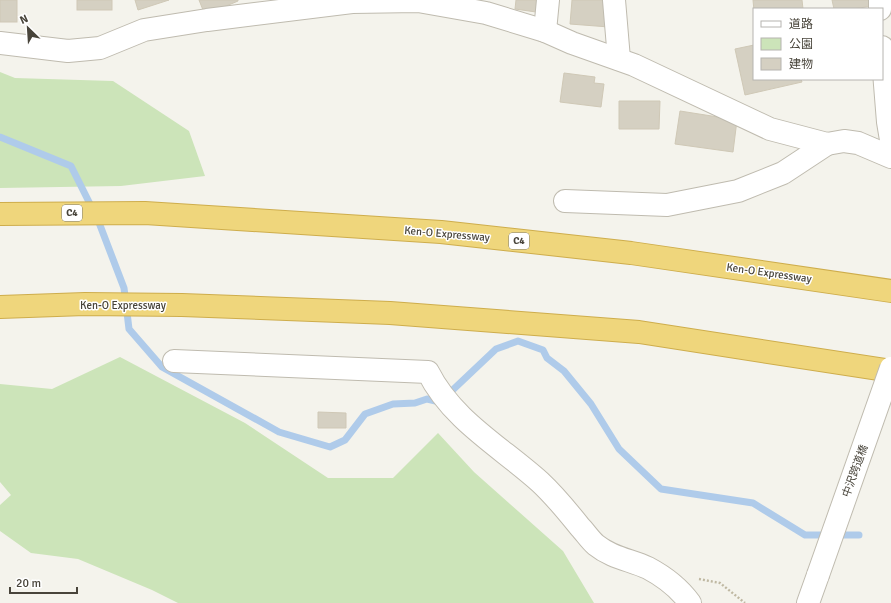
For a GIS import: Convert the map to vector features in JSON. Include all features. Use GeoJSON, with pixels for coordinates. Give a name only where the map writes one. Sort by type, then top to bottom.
{"type":"FeatureCollection","features":[{"type":"Feature","properties":{"kind":"highway","name":"Ken-O Expressway"},"geometry":{"type":"LineString","coordinates":[[0,214],[145,213],[441,232],[631,253],[891,291]]}},
{"type":"Feature","properties":{"kind":"highway","name":"Ken-O Expressway"},"geometry":{"type":"LineString","coordinates":[[0,307],[85,304],[182,305],[390,313],[639,332],[891,372]]}},
{"type":"Feature","properties":{"kind":"street"},"geometry":{"type":"LineString","coordinates":[[545,31],[548,0]]}},
{"type":"Feature","properties":{"kind":"street"},"geometry":{"type":"LineString","coordinates":[[614,0],[619,59]]}},
{"type":"Feature","properties":{"kind":"street"},"geometry":{"type":"LineString","coordinates":[[0,43],[68,51],[100,48],[144,30],[291,9],[352,2],[432,2],[486,13],[545,31],[572,43],[619,59],[770,129],[827,144],[844,142],[858,143],[891,157]]}},
{"type":"Feature","properties":{"kind":"street"},"geometry":{"type":"LineString","coordinates":[[883,60],[888,122],[891,140]]}},
{"type":"Feature","properties":{"kind":"street"},"geometry":{"type":"LineString","coordinates":[[565,201],[667,205],[738,192],[783,173],[827,144]]}},
{"type":"Feature","properties":{"kind":"street"},"geometry":{"type":"LineString","coordinates":[[174,361],[428,372],[437,390],[453,408],[490,443],[540,482],[596,545],[618,558],[648,568],[667,580],[682,593],[690,603]]}},
{"type":"Feature","properties":{"kind":"street","name":"中沢跨道橋"},"geometry":{"type":"LineString","coordinates":[[808,603],[891,368]]}},
{"type":"Feature","properties":{"kind":"path"},"geometry":{"type":"LineString","coordinates":[[667,580],[686,576],[720,583],[745,603]]}},
{"type":"Feature","properties":{"kind":"green space"},"geometry":{"type":"Polygon","coordinates":[[[0,72],[15,78],[113,81],[189,131],[205,176],[121,186],[0,188],[0,72]]]}},
{"type":"Feature","properties":{"kind":"green space"},"geometry":{"type":"Polygon","coordinates":[[[120,357],[245,423],[328,478],[393,478],[438,433],[474,472],[563,551],[594,603],[178,603],[152,590],[78,559],[31,553],[0,531],[0,505],[11,495],[0,482],[0,384],[52,389],[120,357]]]}},
{"type":"Feature","properties":{"kind":"building"},"geometry":{"type":"Polygon","coordinates":[[[0,0],[17,0],[17,22],[0,22],[0,0]]]}},
{"type":"Feature","properties":{"kind":"building"},"geometry":{"type":"Polygon","coordinates":[[[77,0],[112,0],[112,10],[77,10],[77,0]]]}},
{"type":"Feature","properties":{"kind":"building"},"geometry":{"type":"Polygon","coordinates":[[[135,0],[169,0],[138,10],[135,0]]]}},
{"type":"Feature","properties":{"kind":"building"},"geometry":{"type":"Polygon","coordinates":[[[199,0],[238,0],[238,1],[205,15],[199,0]]]}},
{"type":"Feature","properties":{"kind":"building"},"geometry":{"type":"Polygon","coordinates":[[[516,0],[537,0],[536,12],[515,9],[516,0]]]}},
{"type":"Feature","properties":{"kind":"building"},"geometry":{"type":"Polygon","coordinates":[[[572,0],[610,0],[609,27],[570,24],[572,0]]]}},
{"type":"Feature","properties":{"kind":"building"},"geometry":{"type":"Polygon","coordinates":[[[753,0],[802,0],[803,8],[754,8],[753,0]]]}},
{"type":"Feature","properties":{"kind":"building"},"geometry":{"type":"Polygon","coordinates":[[[832,0],[871,0],[872,6],[859,8],[834,8],[832,0]]]}},
{"type":"Feature","properties":{"kind":"building"},"geometry":{"type":"Polygon","coordinates":[[[753,45],[753,80],[801,80],[802,82],[745,95],[735,49],[753,45]]]}},
{"type":"Feature","properties":{"kind":"building"},"geometry":{"type":"Polygon","coordinates":[[[564,73],[595,77],[594,83],[604,84],[601,107],[560,102],[564,73]]]}},
{"type":"Feature","properties":{"kind":"building"},"geometry":{"type":"Polygon","coordinates":[[[619,101],[660,101],[659,129],[619,129],[619,101]]]}},
{"type":"Feature","properties":{"kind":"building"},"geometry":{"type":"Polygon","coordinates":[[[680,111],[737,120],[733,152],[675,144],[680,111]]]}},
{"type":"Feature","properties":{"kind":"building"},"geometry":{"type":"Polygon","coordinates":[[[318,412],[346,413],[346,428],[318,428],[318,412]]]}},
{"type":"Feature","properties":{"kind":"waterway"},"geometry":{"type":"LineString","coordinates":[[0,137],[71,166],[98,220],[124,288],[129,329],[162,367],[279,432],[330,447],[345,440],[365,414],[393,404],[415,403],[427,399],[440,402],[496,349],[518,341],[543,350],[547,358],[564,371],[591,404],[619,449],[661,489],[753,503],[805,535],[859,535]]}}]}
